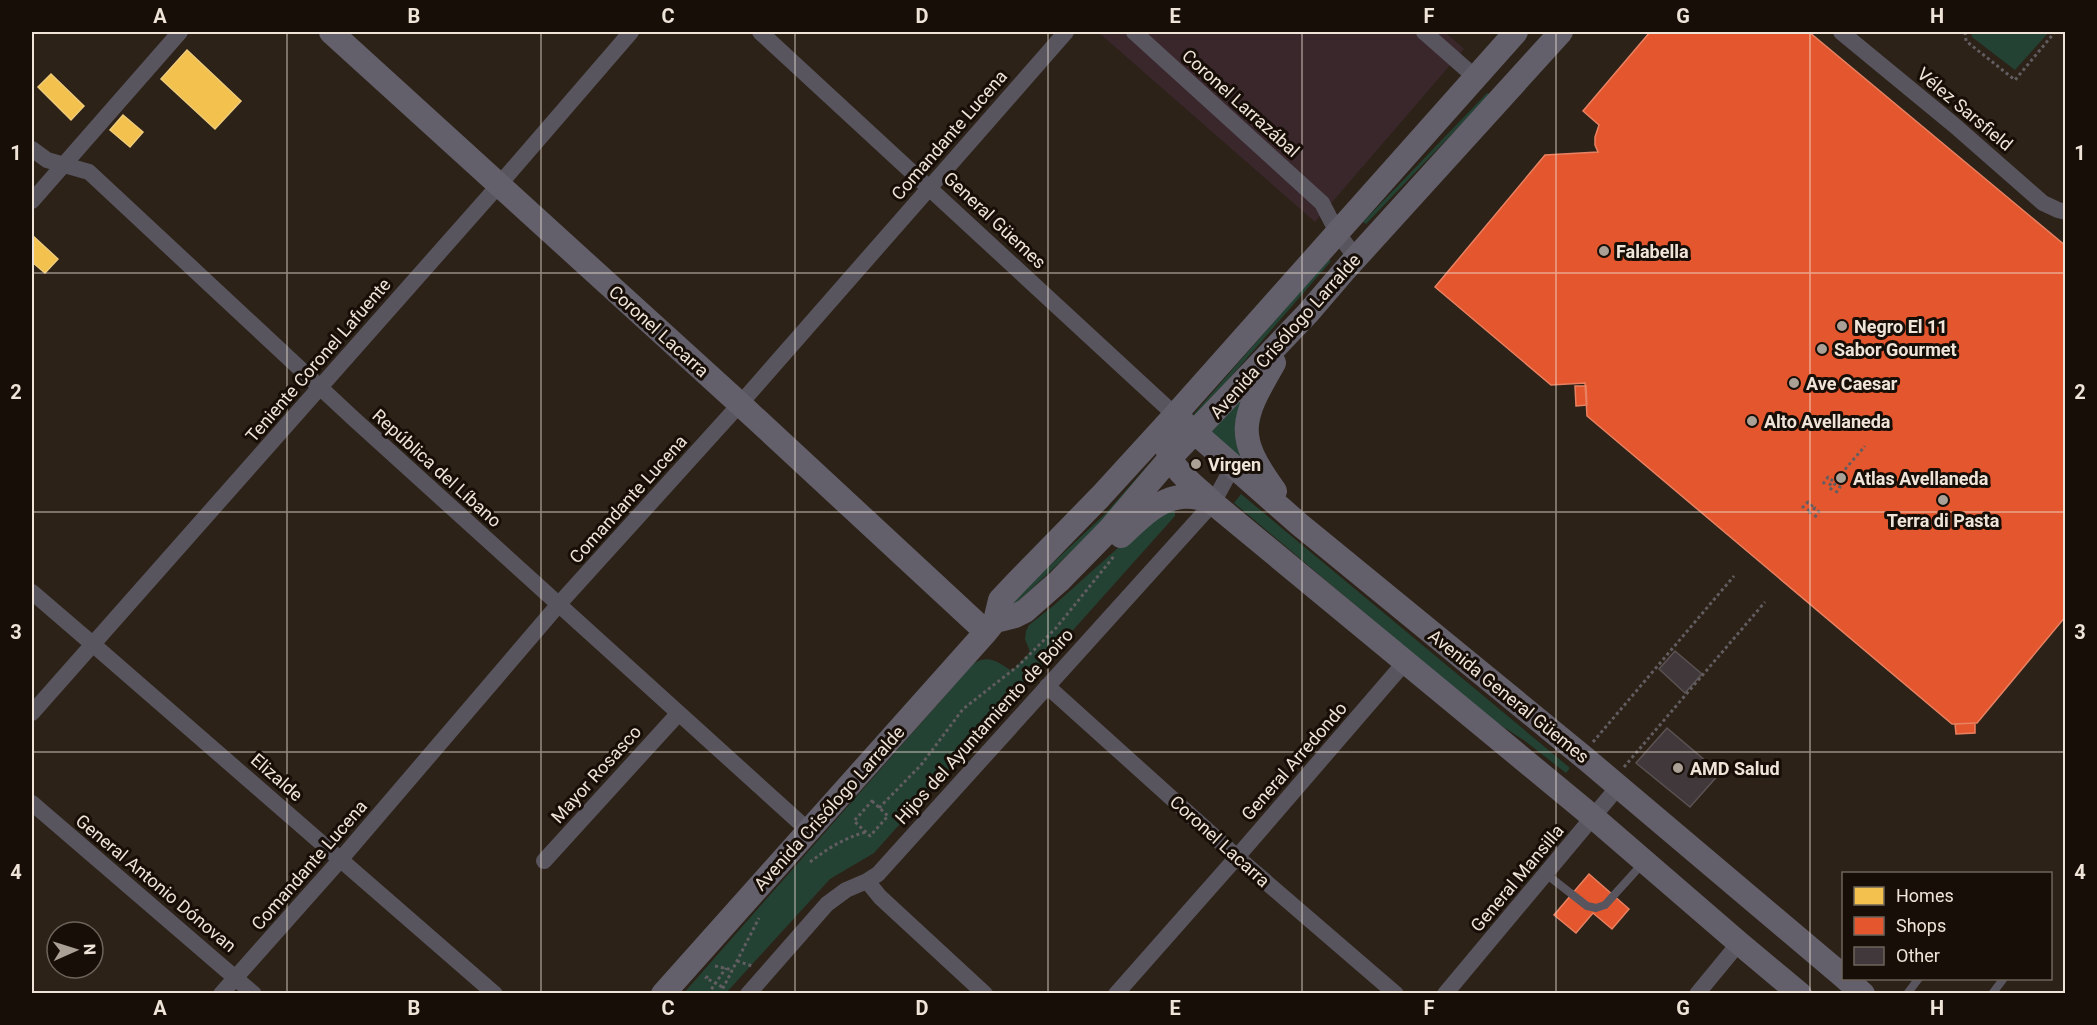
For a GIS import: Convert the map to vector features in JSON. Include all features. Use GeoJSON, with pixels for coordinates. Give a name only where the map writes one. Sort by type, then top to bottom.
{"type":"FeatureCollection","features":[{"type":"Feature","properties":{"kind":"main road","name":"Coronel Lacarra"},"geometry":{"type":"LineString","coordinates":[[331,32],[498,186],[990,626]]}},
{"type":"Feature","properties":{"kind":"main road","name":"Avenida Crisólogo Larralde"},"geometry":{"type":"LineString","coordinates":[[663,993],[990,626],[1000,600],[1100,497],[1515,32]]}},
{"type":"Feature","properties":{"kind":"main road","name":"Avenida Crisólogo Larralde"},"geometry":{"type":"LineString","coordinates":[[990,626],[1025,611],[1108,530],[1170,458],[1308,314],[1561,32]]}},
{"type":"Feature","properties":{"kind":"main road"},"geometry":{"type":"LineString","coordinates":[[1299,524],[1257,466],[1247,439],[1246,423],[1264,381],[1308,314]]}},
{"type":"Feature","properties":{"kind":"main road","name":"Avenida General Güemes"},"geometry":{"type":"LineString","coordinates":[[1174,415],[1299,524],[1685,841],[1842,976]]}},
{"type":"Feature","properties":{"kind":"main road"},"geometry":{"type":"LineString","coordinates":[[1170,458],[1166,438],[1174,415]]}},
{"type":"Feature","properties":{"kind":"main road","name":"Avenida General Güemes"},"geometry":{"type":"LineString","coordinates":[[1170,458],[1184,475],[1213,502],[1593,817],[1800,993]]}},
{"type":"Feature","properties":{"kind":"main road"},"geometry":{"type":"LineString","coordinates":[[1059,580],[1092,563],[1145,514],[1165,500],[1175,497],[1197,497],[1213,502]]}},
{"type":"Feature","properties":{"kind":"main road","name":"Avenida General Güemes"},"geometry":{"type":"LineString","coordinates":[[1847,980],[1863,993]]}},
{"type":"Feature","properties":{"kind":"street"},"geometry":{"type":"LineString","coordinates":[[32,201],[180,32]]}},
{"type":"Feature","properties":{"kind":"street","name":"Teniente Coronel Lafuente"},"geometry":{"type":"LineString","coordinates":[[32,713],[632,32]]}},
{"type":"Feature","properties":{"kind":"street","name":"General Güemes"},"geometry":{"type":"LineString","coordinates":[[760,32],[930,186],[1174,415]]}},
{"type":"Feature","properties":{"kind":"street","name":"Comandante Lucena"},"geometry":{"type":"LineString","coordinates":[[220,993],[341,859],[559,603],[740,404],[1066,32]]}},
{"type":"Feature","properties":{"kind":"street","name":"Coronel Larrazábal"},"geometry":{"type":"LineString","coordinates":[[1134,32],[1322,203],[1361,253]]}},
{"type":"Feature","properties":{"kind":"street"},"geometry":{"type":"LineString","coordinates":[[1425,32],[1475,77]]}},
{"type":"Feature","properties":{"kind":"street","name":"Vélez Sarsfield"},"geometry":{"type":"LineString","coordinates":[[1841,32],[1954,125],[2043,203],[2066,212]]}},
{"type":"Feature","properties":{"kind":"street","name":"República del Líbano"},"geometry":{"type":"LineString","coordinates":[[32,149],[47,160],[89,172],[678,714],[809,831]]}},
{"type":"Feature","properties":{"kind":"street","name":"Hijos del Ayuntamiento de Boiro"},"geometry":{"type":"LineString","coordinates":[[748,993],[827,904],[846,890],[878,874],[1213,502],[1233,466]]}},
{"type":"Feature","properties":{"kind":"street","name":"Elizalde"},"geometry":{"type":"LineString","coordinates":[[32,592],[211,744],[495,993]]}},
{"type":"Feature","properties":{"kind":"street","name":"General Arredondo"},"geometry":{"type":"LineString","coordinates":[[1116,993],[1406,661]]}},
{"type":"Feature","properties":{"kind":"street","name":"Coronel Lacarra"},"geometry":{"type":"LineString","coordinates":[[1047,686],[1237,857],[1396,993]]}},
{"type":"Feature","properties":{"kind":"street","name":"Mayor Rosasco"},"geometry":{"type":"LineString","coordinates":[[544,861],[678,714]]}},
{"type":"Feature","properties":{"kind":"street","name":"General Mansilla"},"geometry":{"type":"LineString","coordinates":[[1445,993],[1593,817],[1615,784]]}},
{"type":"Feature","properties":{"kind":"street","name":"General Antonio Dónovan"},"geometry":{"type":"LineString","coordinates":[[32,803],[254,993]]}},
{"type":"Feature","properties":{"kind":"street"},"geometry":{"type":"LineString","coordinates":[[867,881],[880,897],[985,993]]}},
{"type":"Feature","properties":{"kind":"street"},"geometry":{"type":"LineString","coordinates":[[1697,993],[1739,943]]}},
{"type":"Feature","properties":{"kind":"lane"},"geometry":{"type":"LineString","coordinates":[[1546,874],[1587,906],[1596,908],[1605,904],[1645,861]]}},
{"type":"Feature","properties":{"kind":"lane"},"geometry":{"type":"LineString","coordinates":[[1906,993],[1916,980]]}},
{"type":"Feature","properties":{"kind":"lane"},"geometry":{"type":"LineString","coordinates":[[1992,993],[2002,980]]}},
{"type":"Feature","properties":{"kind":"path"},"geometry":{"type":"LineString","coordinates":[[1965,32],[1966,41],[2015,80],[2055,32]]}},
{"type":"Feature","properties":{"kind":"path"},"geometry":{"type":"LineString","coordinates":[[1841,474],[1865,446]]}},
{"type":"Feature","properties":{"kind":"path"},"geometry":{"type":"LineString","coordinates":[[1823,484],[1828,477],[1833,481],[1829,489],[1835,484],[1840,488],[1834,494]]}},
{"type":"Feature","properties":{"kind":"path"},"geometry":{"type":"LineString","coordinates":[[1802,508],[1808,502],[1812,506],[1808,513],[1815,508],[1819,512],[1814,518]]}},
{"type":"Feature","properties":{"kind":"path"},"geometry":{"type":"LineString","coordinates":[[879,808],[921,765],[963,709],[1018,666],[1056,628],[1117,553]]}},
{"type":"Feature","properties":{"kind":"path"},"geometry":{"type":"LineString","coordinates":[[1581,755],[1734,576]]}},
{"type":"Feature","properties":{"kind":"path"},"geometry":{"type":"LineString","coordinates":[[1615,784],[1765,602]]}},
{"type":"Feature","properties":{"kind":"path"},"geometry":{"type":"LineString","coordinates":[[872,801],[888,816],[870,836],[866,832],[854,821],[872,801]]}},
{"type":"Feature","properties":{"kind":"path"},"geometry":{"type":"LineString","coordinates":[[807,864],[847,838],[866,832]]}},
{"type":"Feature","properties":{"kind":"path"},"geometry":{"type":"LineString","coordinates":[[720,993],[764,912]]}},
{"type":"Feature","properties":{"kind":"path"},"geometry":{"type":"LineString","coordinates":[[724,988],[706,978],[716,965],[733,970]]}},
{"type":"Feature","properties":{"kind":"path"},"geometry":{"type":"LineString","coordinates":[[708,993],[726,968]]}},
{"type":"Feature","properties":{"kind":"shaded area"},"geometry":{"type":"Polygon","coordinates":[[[1098,32],[1445,32],[1464,49],[1315,222],[1098,32]]]}},
{"type":"Feature","properties":{"kind":"green space"},"geometry":{"type":"Polygon","coordinates":[[[1971,32],[2049,32],[2015,70],[1972,37],[1971,32]]]}},
{"type":"Feature","properties":{"kind":"green space"},"geometry":{"type":"Polygon","coordinates":[[[1487,93],[1490,94],[1366,224],[1363,222],[1487,93]]]}},
{"type":"Feature","properties":{"kind":"green space"},"geometry":{"type":"Polygon","coordinates":[[[1328,259],[1331,261],[1196,417],[1193,415],[1328,259]]]}},
{"type":"Feature","properties":{"kind":"green space"},"geometry":{"type":"Polygon","coordinates":[[[1270,363],[1252,466],[1206,431],[1270,363]]]}},
{"type":"Feature","properties":{"kind":"green space"},"geometry":{"type":"Polygon","coordinates":[[[1149,464],[1153,464],[1108,517],[1009,610],[1007,606],[1105,514],[1149,464]]]}},
{"type":"Feature","properties":{"kind":"green space"},"geometry":{"type":"Polygon","coordinates":[[[1241,494],[1570,768],[1566,773],[1525,741],[1488,717],[1234,503],[1241,494]]]}},
{"type":"Feature","properties":{"kind":"green space"},"geometry":{"type":"Polygon","coordinates":[[[1175,510],[1175,516],[874,853],[830,879],[726,993],[683,994],[973,664],[988,659],[1012,671],[1030,652],[1025,639],[1029,625],[1157,513],[1175,510]]]}},
{"type":"Feature","properties":{"kind":"building: Homes"},"geometry":{"type":"Polygon","coordinates":[[[187,50],[241,101],[215,129],[161,79],[187,50]]]}},
{"type":"Feature","properties":{"kind":"building: Homes"},"geometry":{"type":"Polygon","coordinates":[[[51,74],[84,106],[71,120],[38,87],[51,74]]]}},
{"type":"Feature","properties":{"kind":"building: Homes"},"geometry":{"type":"Polygon","coordinates":[[[123,115],[143,132],[130,147],[110,130],[123,115]]]}},
{"type":"Feature","properties":{"kind":"building: Homes"},"geometry":{"type":"Polygon","coordinates":[[[32,235],[58,259],[45,273],[32,262],[32,235]]]}},
{"type":"Feature","properties":{"kind":"building: Shops"},"geometry":{"type":"Polygon","coordinates":[[[1650,32],[1809,32],[2066,246],[2066,616],[1977,723],[1952,724],[1587,416],[1585,383],[1551,385],[1435,287],[1545,155],[1598,152],[1595,137],[1599,125],[1583,111],[1650,32]]]}},
{"type":"Feature","properties":{"kind":"building: Shops"},"geometry":{"type":"Polygon","coordinates":[[[1575,386],[1586,386],[1587,405],[1576,406],[1575,386]]]}},
{"type":"Feature","properties":{"kind":"building: Shops"},"geometry":{"type":"Polygon","coordinates":[[[1975,723],[1975,733],[1956,734],[1955,724],[1975,723]]]}},
{"type":"Feature","properties":{"kind":"building: Shops"},"geometry":{"type":"Polygon","coordinates":[[[1589,874],[1629,909],[1612,929],[1593,913],[1576,933],[1554,915],[1589,874]]]}},
{"type":"Feature","properties":{"kind":"building: Other"},"geometry":{"type":"Polygon","coordinates":[[[1675,651],[1702,674],[1685,693],[1659,669],[1675,651]]]}},
{"type":"Feature","properties":{"kind":"building: Other","name":"AMD Salud"},"geometry":{"type":"Polygon","coordinates":[[[1667,728],[1720,773],[1690,807],[1636,763],[1667,728]]]}},
{"type":"Feature","properties":{"kind":"place","name":"Falabella"},"geometry":{"type":"Point","coordinates":[1604,251]}},
{"type":"Feature","properties":{"kind":"place","name":"Negro El 11"},"geometry":{"type":"Point","coordinates":[1842,326]}},
{"type":"Feature","properties":{"kind":"place","name":"Sabor Gourmet"},"geometry":{"type":"Point","coordinates":[1822,349]}},
{"type":"Feature","properties":{"kind":"place","name":"Ave Caesar"},"geometry":{"type":"Point","coordinates":[1794,383]}},
{"type":"Feature","properties":{"kind":"place","name":"Alto Avellaneda"},"geometry":{"type":"Point","coordinates":[1752,421]}},
{"type":"Feature","properties":{"kind":"place","name":"Virgen"},"geometry":{"type":"Point","coordinates":[1196,464]}},
{"type":"Feature","properties":{"kind":"place","name":"Atlas Avellaneda"},"geometry":{"type":"Point","coordinates":[1841,478]}},
{"type":"Feature","properties":{"kind":"place","name":"Terra di Pasta"},"geometry":{"type":"Point","coordinates":[1943,500]}},
{"type":"Feature","properties":{"kind":"place","name":"AMD Salud"},"geometry":{"type":"Point","coordinates":[1678,768]}}]}
